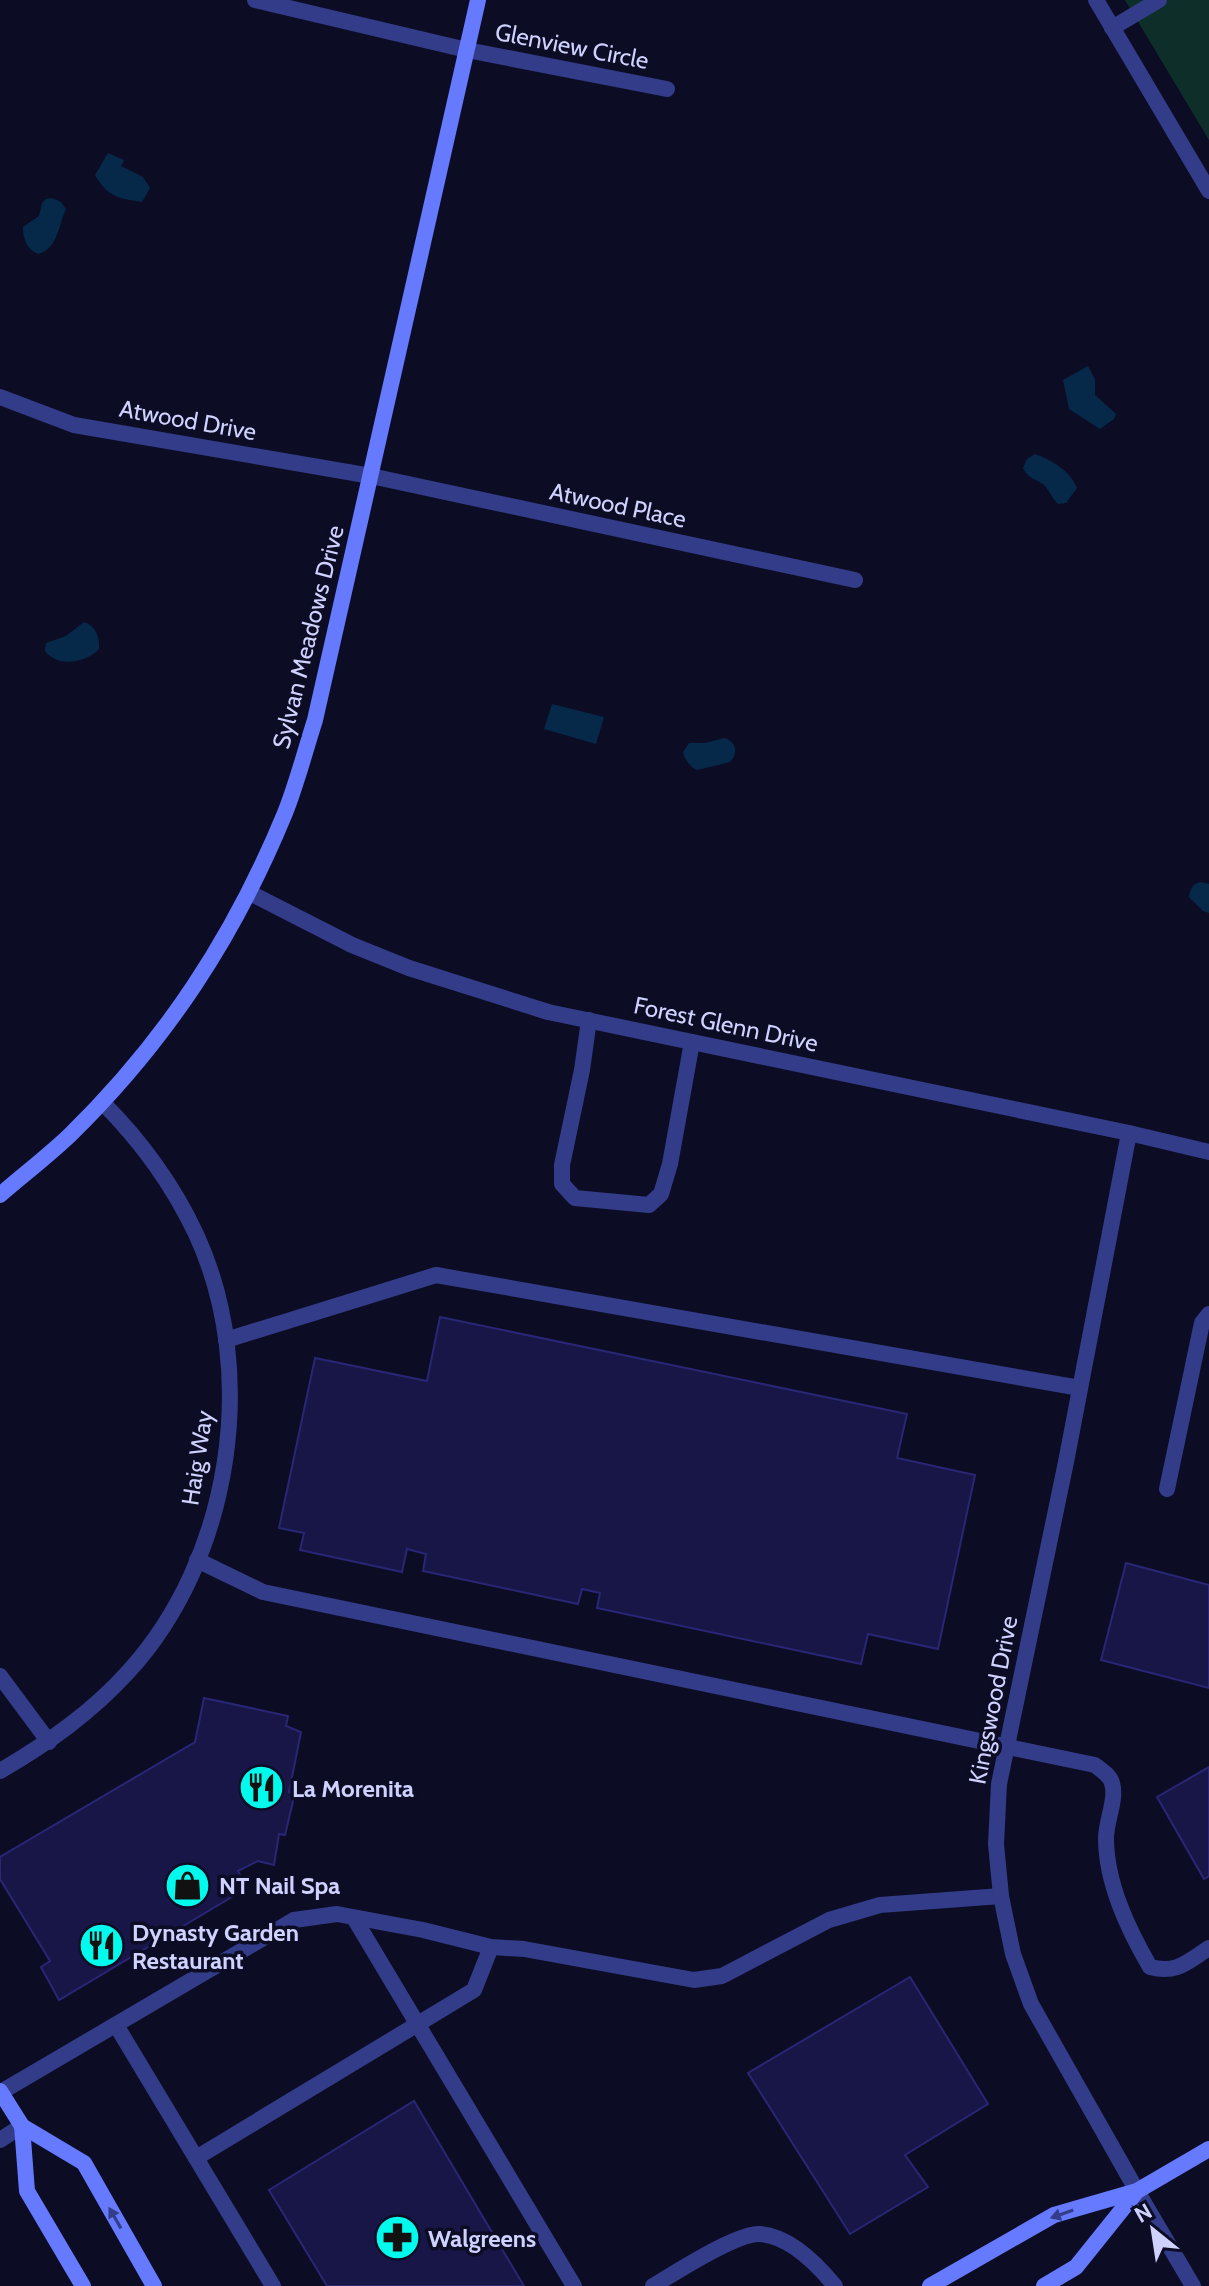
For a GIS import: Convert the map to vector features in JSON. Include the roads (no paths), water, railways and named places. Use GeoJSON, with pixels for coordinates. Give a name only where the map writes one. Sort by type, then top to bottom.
{"type":"FeatureCollection","features":[{"type":"Feature","properties":{"kind":"street","name":"Glenview Circle"},"geometry":{"type":"LineString","coordinates":[[255,0],[467,50],[667,89]]}},
{"type":"Feature","properties":{"kind":"street","name":"Sylvan Meadows Drive"},"geometry":{"type":"LineString","coordinates":[[0,1195],[68,1137],[160,1036],[212,961],[250,893],[286,810],[315,720],[478,0]]}},
{"type":"Feature","properties":{"kind":"street"},"geometry":{"type":"LineString","coordinates":[[1096,0],[1209,191]]}},
{"type":"Feature","properties":{"kind":"street"},"geometry":{"type":"LineString","coordinates":[[1112,28],[1159,0]]}},
{"type":"Feature","properties":{"kind":"street","name":"Atwood Drive"},"geometry":{"type":"LineString","coordinates":[[0,397],[74,425],[371,476]]}},
{"type":"Feature","properties":{"kind":"street","name":"Atwood Place"},"geometry":{"type":"LineString","coordinates":[[371,476],[855,580]]}},
{"type":"Feature","properties":{"kind":"street","name":"Forest Glenn Drive"},"geometry":{"type":"LineString","coordinates":[[250,893],[352,945],[409,968],[548,1012],[1209,1152]]}},
{"type":"Feature","properties":{"kind":"street"},"geometry":{"type":"LineString","coordinates":[[589,1020],[562,1165],[562,1184],[575,1198],[649,1205],[661,1194],[670,1164],[692,1042]]}},
{"type":"Feature","properties":{"kind":"street","name":"Haig Way"},"geometry":{"type":"LineString","coordinates":[[0,1771],[49,1742],[89,1711],[130,1670],[164,1624],[197,1560],[215,1512],[226,1456],[230,1398],[226,1340],[213,1284],[197,1236],[166,1178],[132,1132],[102,1102]]}},
{"type":"Feature","properties":{"kind":"street","name":"Kingswood Drive"},"geometry":{"type":"LineString","coordinates":[[1129,1133],[999,1784],[996,1844],[1001,1896],[1013,1954],[1031,2004],[1193,2286]]}},
{"type":"Feature","properties":{"kind":"street"},"geometry":{"type":"LineString","coordinates":[[226,1340],[436,1275],[1080,1388]]}},
{"type":"Feature","properties":{"kind":"street"},"geometry":{"type":"LineString","coordinates":[[1167,1489],[1202,1323],[1209,1314]]}},
{"type":"Feature","properties":{"kind":"street"},"geometry":{"type":"LineString","coordinates":[[197,1560],[263,1592],[1095,1765],[1111,1778],[1114,1788],[1106,1838],[1111,1877],[1135,1941],[1150,1967],[1165,1971],[1179,1967],[1209,1948]]}},
{"type":"Feature","properties":{"kind":"street"},"geometry":{"type":"LineString","coordinates":[[0,1676],[49,1742]]}},
{"type":"Feature","properties":{"kind":"street"},"geometry":{"type":"LineString","coordinates":[[154,2286],[84,2163],[22,2126],[0,2092],[294,1920],[337,1914],[491,1947],[524,1949],[694,1980],[722,1976],[829,1920],[880,1905],[1001,1896]]}},
{"type":"Feature","properties":{"kind":"street"},"geometry":{"type":"LineString","coordinates":[[354,1918],[574,2286]]}},
{"type":"Feature","properties":{"kind":"street"},"geometry":{"type":"LineString","coordinates":[[196,2158],[474,1990],[491,1947]]}},
{"type":"Feature","properties":{"kind":"street"},"geometry":{"type":"LineString","coordinates":[[116,2025],[273,2286]]}},
{"type":"Feature","properties":{"kind":"street"},"geometry":{"type":"LineString","coordinates":[[0,2140],[22,2126]]}},
{"type":"Feature","properties":{"kind":"street"},"geometry":{"type":"LineString","coordinates":[[22,2126],[27,2191],[83,2286]]}},
{"type":"Feature","properties":{"kind":"street"},"geometry":{"type":"LineString","coordinates":[[930,2286],[1054,2215],[1137,2191],[1209,2149]]}},
{"type":"Feature","properties":{"kind":"street"},"geometry":{"type":"LineString","coordinates":[[1044,2286],[1076,2267],[1137,2191]]}},
{"type":"Feature","properties":{"kind":"street"},"geometry":{"type":"LineString","coordinates":[[653,2286],[723,2245],[757,2234],[782,2238],[824,2272],[835,2286]]}},
{"type":"Feature","properties":{"kind":"water"},"geometry":{"type":"Polygon","coordinates":[[[108,153],[124,160],[121,166],[143,177],[150,188],[142,202],[114,195],[104,188],[95,175],[108,153]]]}},
{"type":"Feature","properties":{"kind":"water"},"geometry":{"type":"Polygon","coordinates":[[[46,199],[61,202],[66,209],[54,242],[38,254],[26,243],[23,227],[39,216],[46,199]]]}},
{"type":"Feature","properties":{"kind":"water"},"geometry":{"type":"Polygon","coordinates":[[[1088,366],[1095,379],[1095,395],[1116,414],[1100,429],[1069,409],[1063,380],[1088,366]]]}},
{"type":"Feature","properties":{"kind":"water"},"geometry":{"type":"Polygon","coordinates":[[[1035,454],[1060,467],[1074,482],[1077,488],[1066,503],[1058,504],[1045,486],[1023,468],[1027,459],[1035,454]]]}},
{"type":"Feature","properties":{"kind":"water"},"geometry":{"type":"Polygon","coordinates":[[[84,622],[92,626],[98,637],[99,649],[93,654],[64,662],[45,651],[46,643],[66,636],[84,622]]]}},
{"type":"Feature","properties":{"kind":"water"},"geometry":{"type":"Polygon","coordinates":[[[552,704],[604,717],[596,744],[544,729],[552,704]]]}},
{"type":"Feature","properties":{"kind":"water"},"geometry":{"type":"Polygon","coordinates":[[[724,738],[735,748],[730,762],[697,770],[686,760],[683,752],[689,743],[724,738]]]}},
{"type":"Feature","properties":{"kind":"water"},"geometry":{"type":"Polygon","coordinates":[[[1201,882],[1209,884],[1209,913],[1189,897],[1192,887],[1201,882]]]}},
{"type":"Feature","properties":{"kind":"place","name":"La Morenita"},"geometry":{"type":"Point","coordinates":[261,1788]}},
{"type":"Feature","properties":{"kind":"place","name":"NT Nail Spa"},"geometry":{"type":"Point","coordinates":[188,1885]}},
{"type":"Feature","properties":{"kind":"place","name":"Dynasty Garden Restaurant"},"geometry":{"type":"Point","coordinates":[101,1946]}},
{"type":"Feature","properties":{"kind":"place","name":"Walgreens"},"geometry":{"type":"Point","coordinates":[397,2238]}}]}
